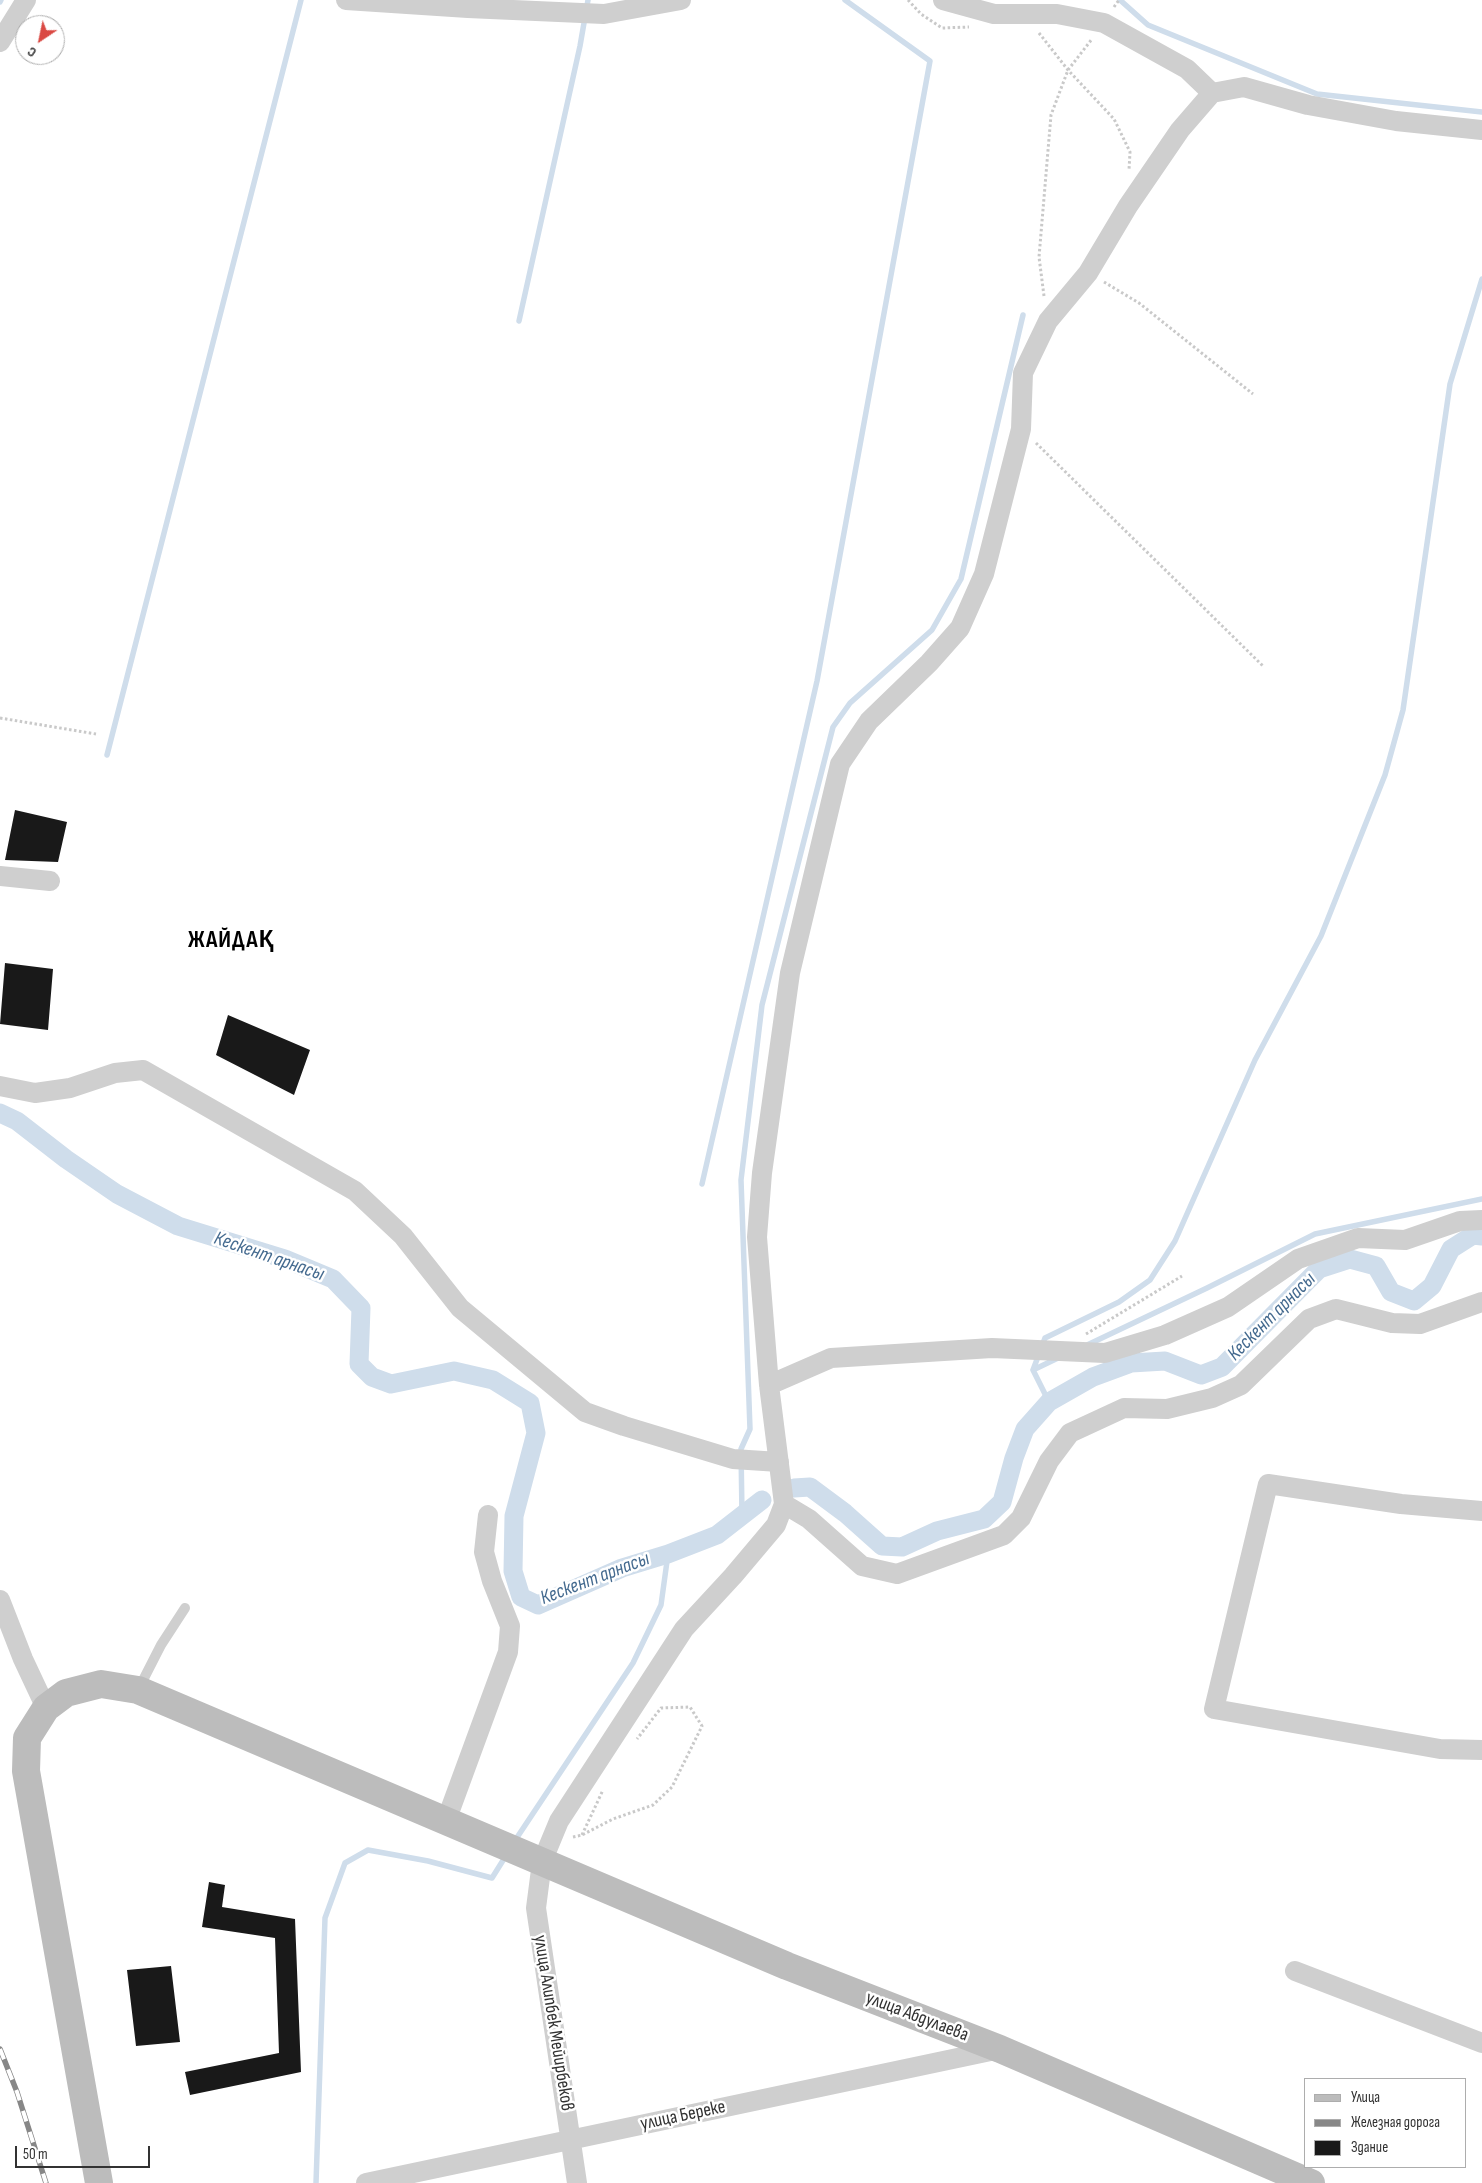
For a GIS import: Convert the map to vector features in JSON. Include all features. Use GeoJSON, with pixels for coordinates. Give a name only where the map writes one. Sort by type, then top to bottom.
{"type":"FeatureCollection","features":[{"type":"Feature","properties":{"kind":"main road","name":"улица Абдулаева"},"geometry":{"type":"LineString","coordinates":[[46,1708],[66,1693],[101,1684],[138,1690],[446,1821],[528,1850],[787,1966],[1000,2049],[1311,2183]]}},
{"type":"Feature","properties":{"kind":"main road"},"geometry":{"type":"LineString","coordinates":[[46,1708],[27,1738],[26,1771],[99,2183]]}},
{"type":"Feature","properties":{"kind":"street"},"geometry":{"type":"LineString","coordinates":[[0,42],[26,0]]}},
{"type":"Feature","properties":{"kind":"street"},"geometry":{"type":"LineString","coordinates":[[346,0],[604,14],[681,0]]}},
{"type":"Feature","properties":{"kind":"street"},"geometry":{"type":"LineString","coordinates":[[943,0],[994,14],[1057,14],[1104,23],[1187,69],[1212,93]]}},
{"type":"Feature","properties":{"kind":"street"},"geometry":{"type":"LineString","coordinates":[[1482,130],[1396,121],[1308,105],[1244,87],[1212,93],[1180,130],[1128,206],[1088,272],[1048,321],[1023,373],[1021,429],[984,574],[960,628],[929,663],[869,721],[840,764],[790,973],[762,1173],[758,1238],[769,1385],[784,1504],[808,1519],[862,1566],[896,1574],[1004,1535],[1021,1518],[1049,1461],[1070,1433],[1124,1408],[1167,1409],[1212,1398],[1241,1385],[1309,1320],[1336,1309],[1392,1323],[1420,1324],[1482,1302]]}},
{"type":"Feature","properties":{"kind":"street"},"geometry":{"type":"LineString","coordinates":[[0,876],[50,881]]}},
{"type":"Feature","properties":{"kind":"street"},"geometry":{"type":"LineString","coordinates":[[0,1086],[36,1093],[70,1088],[115,1072],[143,1070],[355,1191],[403,1236],[460,1308],[585,1412],[624,1426],[740,1459],[779,1462]]}},
{"type":"Feature","properties":{"kind":"street"},"geometry":{"type":"LineString","coordinates":[[769,1385],[831,1358],[992,1348],[1105,1353],[1165,1335],[1228,1307],[1298,1258],[1358,1238],[1405,1240],[1460,1221],[1482,1220]]}},
{"type":"Feature","properties":{"kind":"street"},"geometry":{"type":"LineString","coordinates":[[1482,1511],[1402,1504],[1268,1484],[1214,1710],[1440,1748],[1482,1750]]}},
{"type":"Feature","properties":{"kind":"street","name":"улица Алипбек Мейирбеков"},"geometry":{"type":"LineString","coordinates":[[577,2183],[528,1850],[559,1822],[684,1629],[733,1576],[776,1525],[784,1504]]}},
{"type":"Feature","properties":{"kind":"street"},"geometry":{"type":"LineString","coordinates":[[446,1821],[508,1652],[510,1626],[492,1581],[484,1552],[488,1515]]}},
{"type":"Feature","properties":{"kind":"street"},"geometry":{"type":"LineString","coordinates":[[0,1600],[23,1659],[46,1708]]}},
{"type":"Feature","properties":{"kind":"street"},"geometry":{"type":"LineString","coordinates":[[1295,1971],[1482,2043]]}},
{"type":"Feature","properties":{"kind":"street","name":"улица Береке"},"geometry":{"type":"LineString","coordinates":[[366,2183],[1000,2049]]}},
{"type":"Feature","properties":{"kind":"lane"},"geometry":{"type":"LineString","coordinates":[[138,1690],[161,1645],[184,1608]]}},
{"type":"Feature","properties":{"kind":"path"},"geometry":{"type":"LineString","coordinates":[[1048,321],[1038,257],[1051,114],[1068,70],[1119,0]]}},
{"type":"Feature","properties":{"kind":"path"},"geometry":{"type":"LineString","coordinates":[[1025,14],[1068,70],[1114,119],[1130,152],[1128,206]]}},
{"type":"Feature","properties":{"kind":"path"},"geometry":{"type":"LineString","coordinates":[[1088,272],[1139,303],[1253,394]]}},
{"type":"Feature","properties":{"kind":"path"},"geometry":{"type":"LineString","coordinates":[[1021,429],[1264,667]]}},
{"type":"Feature","properties":{"kind":"path"},"geometry":{"type":"LineString","coordinates":[[0,718],[96,734]]}},
{"type":"Feature","properties":{"kind":"path"},"geometry":{"type":"LineString","coordinates":[[1058,1351],[1182,1276]]}},
{"type":"Feature","properties":{"kind":"path"},"geometry":{"type":"LineString","coordinates":[[528,1850],[582,1835],[613,1819],[653,1805],[672,1787],[702,1726],[690,1708],[662,1708],[632,1745]]}},
{"type":"Feature","properties":{"kind":"path"},"geometry":{"type":"LineString","coordinates":[[582,1835],[606,1784]]}},
{"type":"Feature","properties":{"kind":"building"},"geometry":{"type":"Polygon","coordinates":[[[15,810],[67,822],[58,862],[5,860],[15,810]]]}},
{"type":"Feature","properties":{"kind":"building"},"geometry":{"type":"Polygon","coordinates":[[[5,963],[53,969],[48,1030],[0,1024],[5,963]]]}},
{"type":"Feature","properties":{"kind":"building"},"geometry":{"type":"Polygon","coordinates":[[[228,1015],[310,1050],[294,1095],[216,1055],[228,1015]]]}},
{"type":"Feature","properties":{"kind":"building"},"geometry":{"type":"Polygon","coordinates":[[[209,1882],[225,1885],[222,1907],[295,1919],[301,2072],[190,2095],[185,2072],[279,2053],[275,1938],[202,1927],[209,1882]]]}},
{"type":"Feature","properties":{"kind":"building"},"geometry":{"type":"Polygon","coordinates":[[[171,1966],[180,2042],[136,2046],[127,1970],[171,1966]]]}},
{"type":"Feature","properties":{"kind":"waterway"},"geometry":{"type":"LineString","coordinates":[[107,755],[301,0]]}},
{"type":"Feature","properties":{"kind":"waterway"},"geometry":{"type":"LineString","coordinates":[[519,321],[580,46],[588,0]]}},
{"type":"Feature","properties":{"kind":"waterway"},"geometry":{"type":"LineString","coordinates":[[702,1184],[817,681],[930,61],[845,0]]}},
{"type":"Feature","properties":{"kind":"waterway"},"geometry":{"type":"LineString","coordinates":[[1120,0],[1148,25],[1317,94],[1482,112]]}},
{"type":"Feature","properties":{"kind":"waterway"},"geometry":{"type":"LineString","coordinates":[[1049,1402],[1033,1370],[1045,1338],[1119,1302],[1150,1280],[1175,1241],[1255,1060],[1321,936],[1385,775],[1403,710],[1450,384],[1482,279]]}},
{"type":"Feature","properties":{"kind":"waterway"},"geometry":{"type":"LineString","coordinates":[[742,1515],[741,1449],[750,1429],[741,1180],[762,1005],[833,727],[850,703],[932,630],[961,579],[1023,315]]}},
{"type":"Feature","properties":{"kind":"waterway","name":"Кескент арнасы"},"geometry":{"type":"LineString","coordinates":[[0,1113],[17,1121],[66,1159],[117,1194],[178,1226],[285,1259],[333,1279],[361,1308],[359,1364],[372,1377],[391,1384],[454,1371],[493,1380],[530,1403],[536,1433],[514,1516],[513,1571],[521,1597],[538,1605],[622,1568],[668,1554],[717,1535],[762,1500]]}},
{"type":"Feature","properties":{"kind":"waterway"},"geometry":{"type":"LineString","coordinates":[[1085,1346],[1315,1234],[1482,1199]]}},
{"type":"Feature","properties":{"kind":"waterway","name":"Кескент арнасы"},"geometry":{"type":"LineString","coordinates":[[794,1488],[810,1487],[845,1513],[882,1546],[902,1547],[937,1531],[984,1519],[1002,1502],[1014,1458],[1025,1429],[1049,1402],[1093,1377],[1131,1363],[1165,1361],[1201,1375],[1222,1367],[1319,1269],[1350,1259],[1376,1266],[1391,1292],[1414,1301],[1432,1286],[1451,1249],[1473,1235],[1482,1236]]}},
{"type":"Feature","properties":{"kind":"waterway"},"geometry":{"type":"LineString","coordinates":[[1033,1370],[1058,1358]]}},
{"type":"Feature","properties":{"kind":"waterway"},"geometry":{"type":"LineString","coordinates":[[514,1842],[633,1663],[661,1605],[668,1554]]}},
{"type":"Feature","properties":{"kind":"waterway"},"geometry":{"type":"LineString","coordinates":[[316,2183],[325,1918],[345,1863],[368,1850],[428,1861],[492,1878],[507,1854]]}},
{"type":"Feature","properties":{"kind":"railway"},"geometry":{"type":"LineString","coordinates":[[0,2049],[17,2092],[46,2183]]}},
{"type":"Feature","properties":{"kind":"district","name":"ЖАЙДАҚ"},"geometry":{"type":"Point","coordinates":[231,941]}}]}
